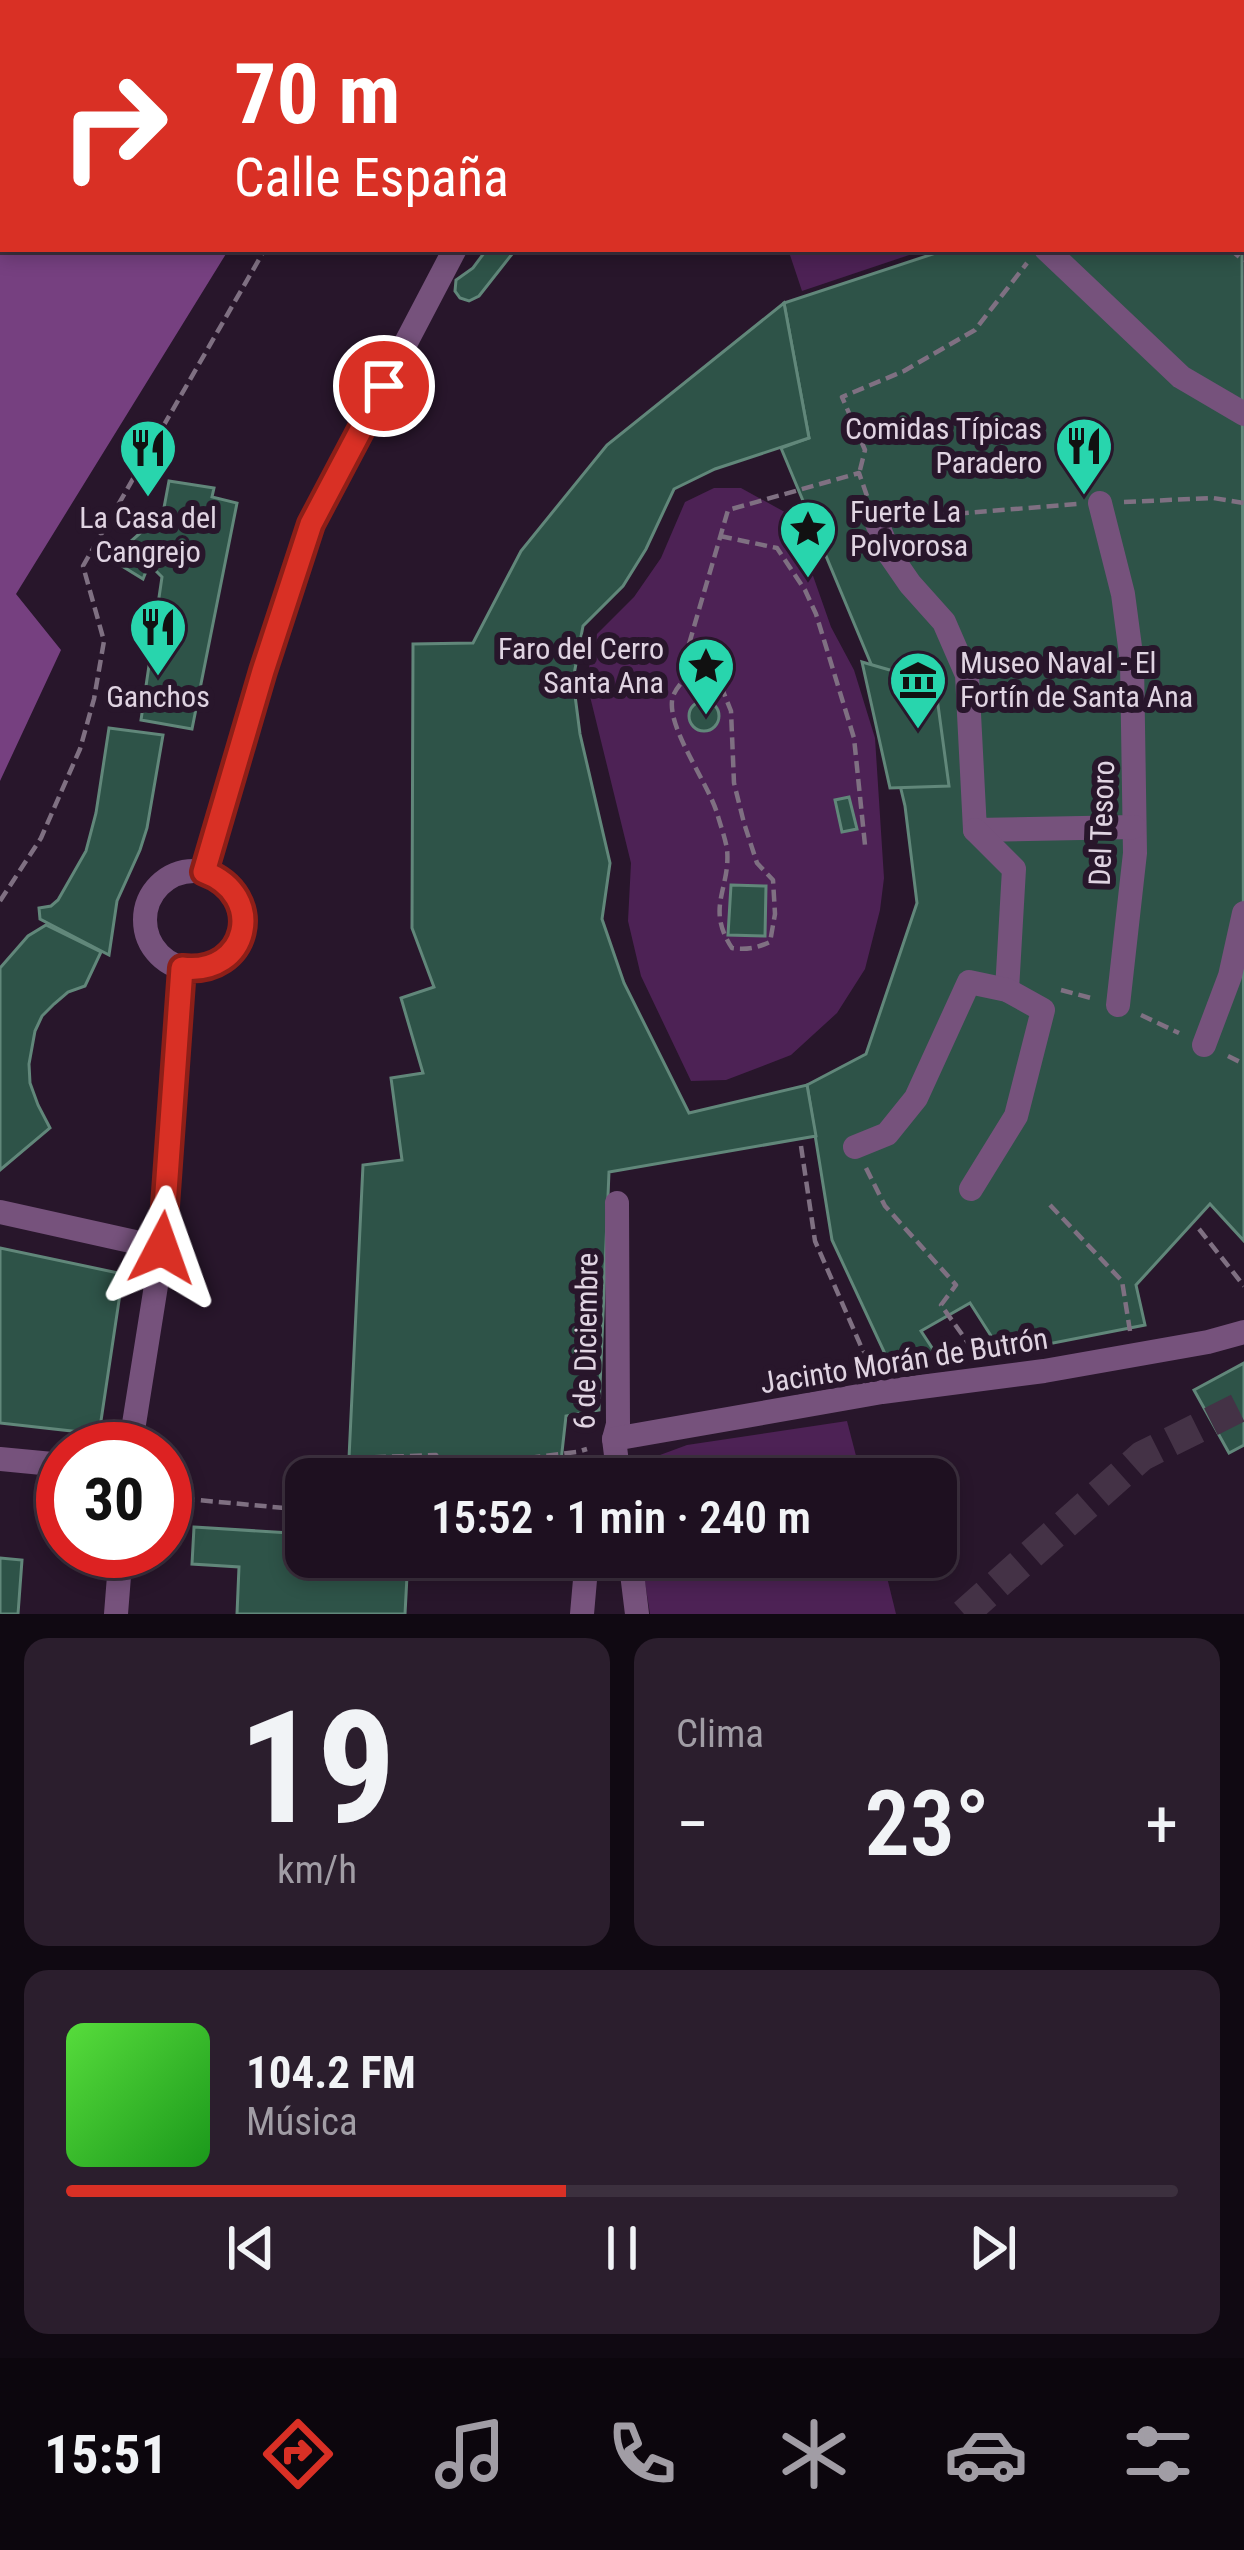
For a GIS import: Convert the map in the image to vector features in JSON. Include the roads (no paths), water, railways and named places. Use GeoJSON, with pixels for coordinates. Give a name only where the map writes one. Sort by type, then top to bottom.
{"type":"FeatureCollection","features":[{"type":"Feature","properties":{"kind":"street"},"geometry":{"type":"LineString","coordinates":[[204,872],[311,524],[453,252]]}},
{"type":"Feature","properties":{"kind":"street"},"geometry":{"type":"LineString","coordinates":[[1045,252],[1181,377],[1244,414]]}},
{"type":"Feature","properties":{"kind":"street","name":"Del Tesoro"},"geometry":{"type":"LineString","coordinates":[[1100,502],[1123,594],[1132,662],[1136,853],[1118,1005]]}},
{"type":"Feature","properties":{"kind":"street"},"geometry":{"type":"LineString","coordinates":[[876,520],[890,554],[944,622],[967,675],[975,830],[1014,869],[1007,990]]}},
{"type":"Feature","properties":{"kind":"street"},"geometry":{"type":"LineString","coordinates":[[975,830],[1134,827]]}},
{"type":"Feature","properties":{"kind":"street"},"geometry":{"type":"LineString","coordinates":[[204,872],[231,887],[243,916],[242,932],[226,958],[213,966],[182,968],[154,950],[144,917],[148,901],[171,876],[204,872]]}},
{"type":"Feature","properties":{"kind":"street"},"geometry":{"type":"LineString","coordinates":[[1204,1045],[1230,976],[1244,913]]}},
{"type":"Feature","properties":{"kind":"street"},"geometry":{"type":"LineString","coordinates":[[134,1422],[162,1248],[182,968]]}},
{"type":"Feature","properties":{"kind":"street"},"geometry":{"type":"LineString","coordinates":[[855,1147],[887,1134],[916,1098],[969,982],[1007,990],[1043,1010],[1016,1115],[970,1189]]}},
{"type":"Feature","properties":{"kind":"street","name":"6 de Diciembre"},"geometry":{"type":"LineString","coordinates":[[617,1203],[617,1458]]}},
{"type":"Feature","properties":{"kind":"street"},"geometry":{"type":"LineString","coordinates":[[0,1212],[162,1248]]}},
{"type":"Feature","properties":{"kind":"street","name":"Jacinto Morán de Butrón"},"geometry":{"type":"LineString","coordinates":[[614,1439],[881,1392],[1133,1355],[1244,1332]]}},
{"type":"Feature","properties":{"kind":"street"},"geometry":{"type":"LineString","coordinates":[[607,1458],[614,1439]]}},
{"type":"Feature","properties":{"kind":"street"},"geometry":{"type":"LineString","coordinates":[[0,1459],[36,1462]]}},
{"type":"Feature","properties":{"kind":"street"},"geometry":{"type":"LineString","coordinates":[[116,1614],[119,1578]]}},
{"type":"Feature","properties":{"kind":"street"},"geometry":{"type":"LineString","coordinates":[[582,1614],[585,1578]]}},
{"type":"Feature","properties":{"kind":"street"},"geometry":{"type":"LineString","coordinates":[[633,1578],[637,1614]]}},
{"type":"Feature","properties":{"kind":"tunnel"},"geometry":{"type":"LineString","coordinates":[[964,1614],[1142,1456],[1244,1405]]}},
{"type":"Feature","properties":{"kind":"place","name":"Comidas Típicas Paradero"},"geometry":{"type":"Point","coordinates":[1084,497]}},
{"type":"Feature","properties":{"kind":"place","name":"La Casa del Cangrejo"},"geometry":{"type":"Point","coordinates":[148,499]}},
{"type":"Feature","properties":{"kind":"place","name":"Fuerte La Polvorosa"},"geometry":{"type":"Point","coordinates":[808,580]}},
{"type":"Feature","properties":{"kind":"place","name":"Ganchos"},"geometry":{"type":"Point","coordinates":[158,678]}},
{"type":"Feature","properties":{"kind":"place","name":"Faro del Cerro Santa Ana"},"geometry":{"type":"Point","coordinates":[706,717]}},
{"type":"Feature","properties":{"kind":"place","name":"Museo Naval - El Fortín de Santa Ana"},"geometry":{"type":"Point","coordinates":[918,731]}}]}
